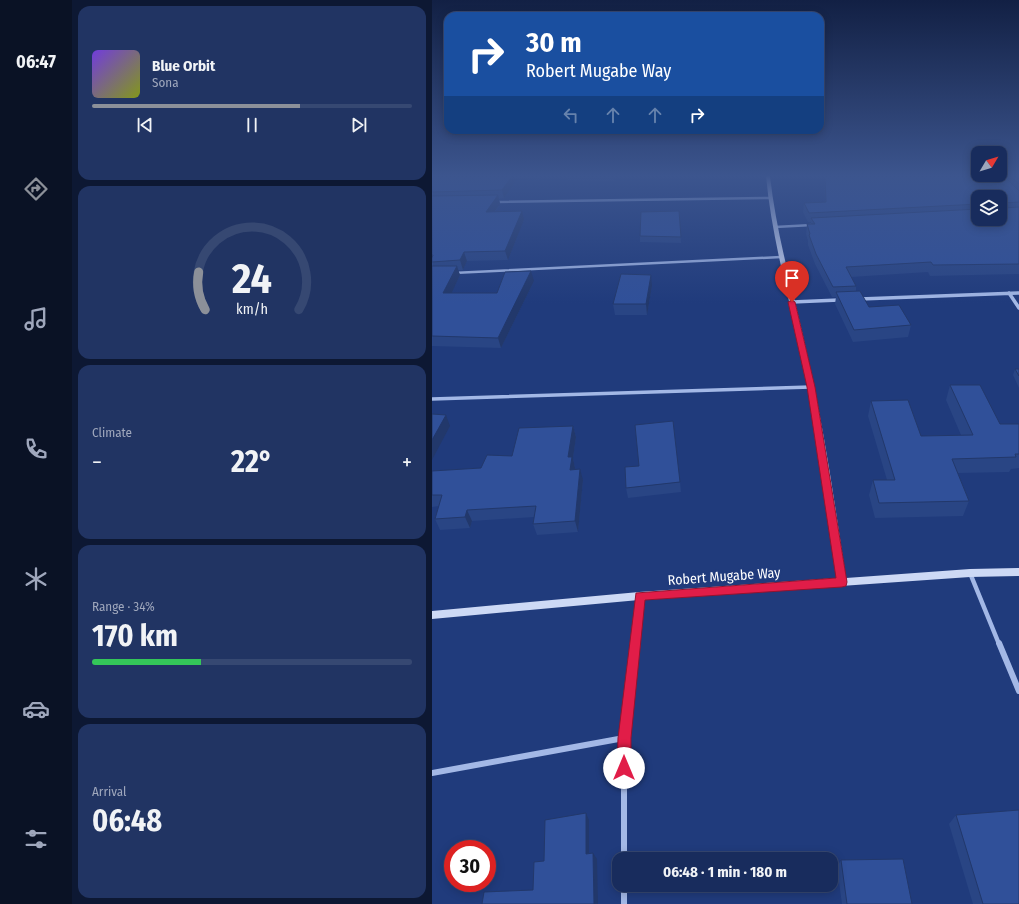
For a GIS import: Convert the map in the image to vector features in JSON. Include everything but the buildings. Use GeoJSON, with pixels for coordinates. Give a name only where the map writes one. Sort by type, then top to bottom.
{"type":"FeatureCollection","features":[{"type":"Feature","properties":{"kind":"street"},"geometry":{"type":"LineString","coordinates":[[773,218],[811,387],[842,582]]}},
{"type":"Feature","properties":{"kind":"street"},"geometry":{"type":"LineString","coordinates":[[775,228],[814,225]]}},
{"type":"Feature","properties":{"kind":"street"},"geometry":{"type":"LineString","coordinates":[[448,273],[781,258]]}},
{"type":"Feature","properties":{"kind":"street"},"geometry":{"type":"LineString","coordinates":[[1009,293],[1019,308]]}},
{"type":"Feature","properties":{"kind":"street"},"geometry":{"type":"LineString","coordinates":[[854,300],[1019,293]]}},
{"type":"Feature","properties":{"kind":"street"},"geometry":{"type":"LineString","coordinates":[[792,302],[846,300]]}},
{"type":"Feature","properties":{"kind":"street"},"geometry":{"type":"LineString","coordinates":[[432,399],[811,387]]}},
{"type":"Feature","properties":{"kind":"street","name":"Robert Mugabe Way"},"geometry":{"type":"LineString","coordinates":[[432,615],[640,596],[842,582],[1019,572]]}},
{"type":"Feature","properties":{"kind":"street"},"geometry":{"type":"LineString","coordinates":[[970,574],[1019,691]]}},
{"type":"Feature","properties":{"kind":"street"},"geometry":{"type":"LineString","coordinates":[[624,852],[624,738],[640,596]]}},
{"type":"Feature","properties":{"kind":"street"},"geometry":{"type":"LineString","coordinates":[[432,773],[624,738]]}},
{"type":"Feature","properties":{"kind":"street"},"geometry":{"type":"LineString","coordinates":[[624,892],[624,904]]}},
{"type":"Feature","properties":{"kind":"route"},"geometry":{"type":"LineString","coordinates":[[624,768],[624,738],[640,596],[842,582],[811,387],[792,302]]}}]}
